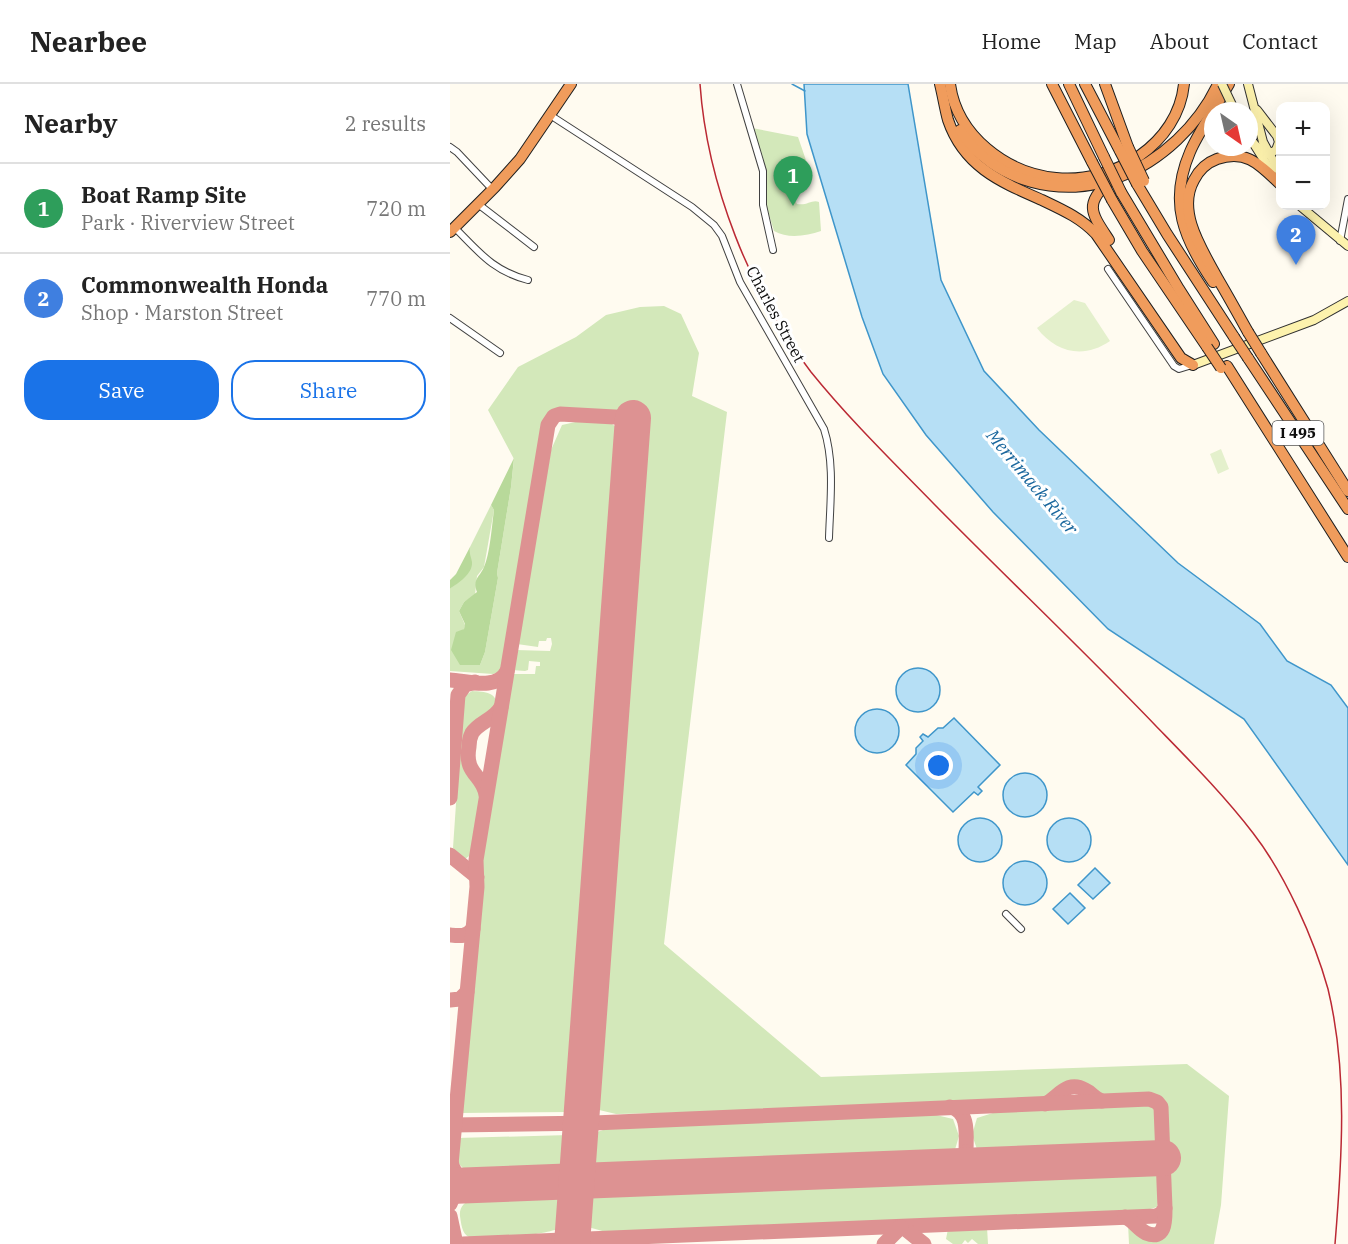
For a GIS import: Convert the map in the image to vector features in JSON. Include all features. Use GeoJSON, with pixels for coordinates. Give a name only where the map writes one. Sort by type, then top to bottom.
{"type":"FeatureCollection","features":[{"type":"Feature","properties":{"kind":"highway"},"geometry":{"type":"LineString","coordinates":[[452,230],[520,159],[571,84]]}},
{"type":"Feature","properties":{"kind":"highway"},"geometry":{"type":"LineString","coordinates":[[940,84],[952,130],[977,165],[996,179],[1071,214],[1087,224],[1181,358],[1192,365]]}},
{"type":"Feature","properties":{"kind":"highway"},"geometry":{"type":"LineString","coordinates":[[950,84],[952,96],[962,118],[973,136],[991,153],[1023,171],[1043,177],[1064,179],[1104,172],[1147,151],[1161,139],[1173,120],[1181,101],[1184,84]]}},
{"type":"Feature","properties":{"kind":"highway"},"geometry":{"type":"LineString","coordinates":[[1052,84],[1112,200],[1142,251],[1210,346]]}},
{"type":"Feature","properties":{"kind":"highway","name":"I 495"},"geometry":{"type":"LineString","coordinates":[[1069,84],[1121,192],[1210,346],[1264,425],[1348,557]]}},
{"type":"Feature","properties":{"kind":"highway","name":"I 495"},"geometry":{"type":"LineString","coordinates":[[1085,84],[1124,149],[1167,234],[1348,509]]}},
{"type":"Feature","properties":{"kind":"highway"},"geometry":{"type":"LineString","coordinates":[[1105,84],[1124,149]]}},
{"type":"Feature","properties":{"kind":"highway"},"geometry":{"type":"LineString","coordinates":[[946,106],[972,147],[1008,174],[1039,184],[1082,186],[1111,180],[1147,163],[1170,146],[1193,122],[1220,84]]}},
{"type":"Feature","properties":{"kind":"highway"},"geometry":{"type":"LineString","coordinates":[[1218,102],[1229,84]]}},
{"type":"Feature","properties":{"kind":"highway"},"geometry":{"type":"LineString","coordinates":[[1204,126],[1190,150],[1182,171],[1180,214],[1185,234],[1195,256],[1248,332]]}},
{"type":"Feature","properties":{"kind":"highway"},"geometry":{"type":"LineString","coordinates":[[1276,180],[1262,166],[1239,155],[1225,156],[1210,161],[1198,172],[1190,187],[1190,214],[1198,243],[1248,332],[1348,491]]}},
{"type":"Feature","properties":{"kind":"highway"},"geometry":{"type":"LineString","coordinates":[[1111,180],[1093,198],[1094,218],[1192,365]]}},
{"type":"Feature","properties":{"kind":"main road"},"geometry":{"type":"LineString","coordinates":[[1220,84],[1230,102]]}},
{"type":"Feature","properties":{"kind":"main road"},"geometry":{"type":"LineString","coordinates":[[1248,84],[1263,142],[1276,165]]}},
{"type":"Feature","properties":{"kind":"main road"},"geometry":{"type":"LineString","coordinates":[[1251,100],[1277,136],[1278,146],[1269,153]]}},
{"type":"Feature","properties":{"kind":"main road"},"geometry":{"type":"LineString","coordinates":[[1258,147],[1269,153]]}},
{"type":"Feature","properties":{"kind":"main road"},"geometry":{"type":"LineString","coordinates":[[1258,151],[1276,178]]}},
{"type":"Feature","properties":{"kind":"main road"},"geometry":{"type":"LineString","coordinates":[[1305,210],[1344,243]]}},
{"type":"Feature","properties":{"kind":"main road"},"geometry":{"type":"LineString","coordinates":[[1310,210],[1344,243]]}},
{"type":"Feature","properties":{"kind":"main road"},"geometry":{"type":"LineString","coordinates":[[1192,365],[1314,320],[1348,301]]}},
{"type":"Feature","properties":{"kind":"street"},"geometry":{"type":"LineString","coordinates":[[737,84],[763,171],[764,213],[773,250]]}},
{"type":"Feature","properties":{"kind":"street","name":"Charles Street"},"geometry":{"type":"LineString","coordinates":[[550,115],[692,207],[714,225],[722,236],[749,299],[824,429],[829,448],[830,538]]}},
{"type":"Feature","properties":{"kind":"street"},"geometry":{"type":"LineString","coordinates":[[450,147],[492,189]]}},
{"type":"Feature","properties":{"kind":"street"},"geometry":{"type":"LineString","coordinates":[[1344,243],[1348,199]]}},
{"type":"Feature","properties":{"kind":"street"},"geometry":{"type":"LineString","coordinates":[[478,204],[534,247]]}},
{"type":"Feature","properties":{"kind":"street"},"geometry":{"type":"LineString","coordinates":[[452,230],[491,264],[510,275],[528,280]]}},
{"type":"Feature","properties":{"kind":"street"},"geometry":{"type":"LineString","coordinates":[[1108,269],[1174,366],[1179,369],[1192,365]]}},
{"type":"Feature","properties":{"kind":"street"},"geometry":{"type":"LineString","coordinates":[[450,318],[500,353]]}},
{"type":"Feature","properties":{"kind":"street"},"geometry":{"type":"LineString","coordinates":[[1006,914],[1021,929]]}},
{"type":"Feature","properties":{"kind":"green space"},"geometry":{"type":"Polygon","coordinates":[[[752,128],[798,137],[810,172],[783,174],[782,177],[797,204],[819,202],[821,231],[797,236],[779,234],[774,231],[766,205],[767,175],[752,128]]]}},
{"type":"Feature","properties":{"kind":"green space"},"geometry":{"type":"Polygon","coordinates":[[[1074,300],[1085,303],[1110,341],[1090,350],[1071,351],[1053,343],[1037,328],[1074,300]]]}},
{"type":"Feature","properties":{"kind":"green space"},"geometry":{"type":"Polygon","coordinates":[[[664,306],[681,314],[699,353],[692,396],[727,412],[664,944],[821,1077],[1187,1064],[1229,1096],[1221,1205],[1214,1244],[1129,1244],[1128,1223],[1145,1238],[1163,1237],[1170,1228],[1165,1109],[1159,1097],[1152,1095],[1099,1096],[1086,1083],[1060,1084],[1046,1099],[616,1114],[595,1109],[646,415],[562,409],[554,412],[547,420],[543,431],[505,664],[499,672],[493,674],[450,671],[450,589],[464,577],[470,547],[491,505],[494,510],[484,567],[477,576],[475,595],[464,602],[459,611],[465,625],[460,632],[480,665],[485,652],[498,578],[514,459],[488,410],[518,367],[576,337],[606,315],[640,307],[664,306]]]}},
{"type":"Feature","properties":{"kind":"green space"},"geometry":{"type":"Polygon","coordinates":[[[580,421],[612,424],[620,430],[570,1112],[460,1113],[479,909],[481,855],[511,674],[535,674],[536,666],[540,666],[540,662],[529,661],[528,670],[512,670],[516,650],[550,651],[552,644],[551,638],[547,638],[546,641],[539,641],[538,647],[517,644],[551,450],[562,425],[580,421]]]}},
{"type":"Feature","properties":{"kind":"green space"},"geometry":{"type":"Polygon","coordinates":[[[1221,449],[1229,469],[1218,474],[1210,454],[1221,449]]]}},
{"type":"Feature","properties":{"kind":"green space"},"geometry":{"type":"Polygon","coordinates":[[[514,458],[498,578],[485,652],[480,665],[460,665],[451,650],[456,632],[464,629],[465,624],[459,611],[464,602],[477,592],[476,581],[484,567],[489,547],[494,510],[491,505],[514,458]]]}},
{"type":"Feature","properties":{"kind":"green space"},"geometry":{"type":"Polygon","coordinates":[[[470,547],[472,566],[464,578],[450,589],[450,580],[456,574],[470,547]]]}},
{"type":"Feature","properties":{"kind":"green space"},"geometry":{"type":"Polygon","coordinates":[[[472,691],[493,696],[497,709],[467,730],[462,762],[482,794],[472,854],[465,859],[458,856],[453,848],[463,701],[472,691]]]}},
{"type":"Feature","properties":{"kind":"green space"},"geometry":{"type":"Polygon","coordinates":[[[1142,1104],[1153,1107],[1155,1112],[1158,1131],[1156,1145],[978,1152],[972,1135],[977,1118],[996,1112],[1142,1104]]]}},
{"type":"Feature","properties":{"kind":"green space"},"geometry":{"type":"Polygon","coordinates":[[[866,1114],[932,1114],[953,1119],[959,1136],[954,1153],[591,1168],[594,1133],[612,1127],[866,1114]]]}},
{"type":"Feature","properties":{"kind":"green space"},"geometry":{"type":"Polygon","coordinates":[[[569,1135],[566,1169],[470,1172],[461,1166],[457,1158],[457,1138],[569,1135]]]}},
{"type":"Feature","properties":{"kind":"green space"},"geometry":{"type":"Polygon","coordinates":[[[1157,1170],[1160,1188],[1157,1207],[1144,1211],[628,1232],[606,1232],[588,1227],[586,1224],[589,1193],[1157,1170]]]}},
{"type":"Feature","properties":{"kind":"green space"},"geometry":{"type":"Polygon","coordinates":[[[563,1195],[561,1228],[558,1229],[527,1235],[475,1239],[469,1237],[462,1228],[460,1210],[472,1198],[563,1195]]]}},
{"type":"Feature","properties":{"kind":"green space"},"geometry":{"type":"Polygon","coordinates":[[[987,1227],[988,1244],[978,1244],[972,1239],[968,1243],[965,1240],[962,1244],[953,1244],[946,1239],[948,1229],[987,1227]]]}},
{"type":"Feature","properties":{"kind":"water","name":"Merrimack River"},"geometry":{"type":"Polygon","coordinates":[[[804,84],[908,84],[941,280],[984,371],[1039,430],[1178,563],[1260,624],[1287,661],[1331,685],[1348,708],[1348,865],[1244,719],[1108,629],[993,512],[926,435],[883,374],[862,317],[807,134],[804,84]]]}},
{"type":"Feature","properties":{"kind":"water"},"geometry":{"type":"Polygon","coordinates":[[[918,668],[933,675],[940,690],[933,705],[918,712],[903,705],[896,690],[903,675],[918,668]]]}},
{"type":"Feature","properties":{"kind":"water"},"geometry":{"type":"Polygon","coordinates":[[[877,709],[892,716],[899,731],[892,746],[877,753],[862,746],[855,731],[862,716],[877,709]]]}},
{"type":"Feature","properties":{"kind":"water"},"geometry":{"type":"Polygon","coordinates":[[[954,718],[1000,765],[978,787],[982,791],[978,795],[974,792],[953,812],[906,765],[916,754],[916,748],[923,741],[920,737],[923,734],[928,737],[954,718]]]}},
{"type":"Feature","properties":{"kind":"water"},"geometry":{"type":"Polygon","coordinates":[[[1025,773],[1040,780],[1047,795],[1040,810],[1025,817],[1010,810],[1003,795],[1010,780],[1025,773]]]}},
{"type":"Feature","properties":{"kind":"water"},"geometry":{"type":"Polygon","coordinates":[[[980,818],[995,825],[1002,840],[995,855],[980,862],[965,855],[958,840],[965,825],[980,818]]]}},
{"type":"Feature","properties":{"kind":"water"},"geometry":{"type":"Polygon","coordinates":[[[1069,818],[1085,824],[1091,840],[1085,856],[1069,862],[1053,856],[1047,840],[1053,824],[1069,818]]]}},
{"type":"Feature","properties":{"kind":"water"},"geometry":{"type":"Polygon","coordinates":[[[1025,861],[1040,868],[1047,883],[1040,898],[1025,905],[1010,898],[1003,883],[1010,868],[1025,861]]]}},
{"type":"Feature","properties":{"kind":"water"},"geometry":{"type":"Polygon","coordinates":[[[1095,868],[1110,883],[1093,899],[1078,885],[1095,868]]]}},
{"type":"Feature","properties":{"kind":"water"},"geometry":{"type":"Polygon","coordinates":[[[1070,893],[1085,908],[1068,924],[1053,909],[1070,893]]]}},
{"type":"Feature","properties":{"kind":"waterway"},"geometry":{"type":"LineString","coordinates":[[792,84],[805,91]]}},
{"type":"Feature","properties":{"kind":"taxiway"},"geometry":{"type":"LineString","coordinates":[[450,1175],[477,887],[476,860],[548,425],[554,416],[560,414],[633,418]]}},
{"type":"Feature","properties":{"kind":"taxiway"},"geometry":{"type":"LineString","coordinates":[[450,680],[489,683],[496,681],[507,671]]}},
{"type":"Feature","properties":{"kind":"taxiway"},"geometry":{"type":"LineString","coordinates":[[450,798],[458,695],[465,685],[475,682]]}},
{"type":"Feature","properties":{"kind":"taxiway"},"geometry":{"type":"LineString","coordinates":[[486,795],[469,763],[469,741],[475,729],[495,715],[501,707]]}},
{"type":"Feature","properties":{"kind":"taxiway"},"geometry":{"type":"LineString","coordinates":[[450,855],[477,877]]}},
{"type":"Feature","properties":{"kind":"taxiway"},"geometry":{"type":"LineString","coordinates":[[450,935],[463,935],[473,929]]}},
{"type":"Feature","properties":{"kind":"taxiway"},"geometry":{"type":"LineString","coordinates":[[450,1000],[460,999],[467,992]]}},
{"type":"Feature","properties":{"kind":"taxiway"},"geometry":{"type":"LineString","coordinates":[[1045,1104],[1073,1087],[1079,1087],[1102,1101]]}},
{"type":"Feature","properties":{"kind":"taxiway"},"geometry":{"type":"LineString","coordinates":[[450,1125],[594,1123],[1149,1099],[1157,1102],[1161,1107],[1165,1208],[1161,1214],[1156,1216],[463,1244]]}},
{"type":"Feature","properties":{"kind":"taxiway"},"geometry":{"type":"LineString","coordinates":[[950,1107],[961,1113],[964,1119],[966,1152]]}},
{"type":"Feature","properties":{"kind":"taxiway"},"geometry":{"type":"LineString","coordinates":[[904,1167],[956,1164],[964,1159],[966,1152],[972,1160],[978,1163],[1030,1162]]}},
{"type":"Feature","properties":{"kind":"taxiway"},"geometry":{"type":"LineString","coordinates":[[451,1162],[458,1176],[481,1185]]}},
{"type":"Feature","properties":{"kind":"taxiway"},"geometry":{"type":"LineString","coordinates":[[450,1204],[461,1190],[478,1185]]}},
{"type":"Feature","properties":{"kind":"taxiway"},"geometry":{"type":"LineString","coordinates":[[559,1240],[571,1231],[575,1206]]}},
{"type":"Feature","properties":{"kind":"taxiway"},"geometry":{"type":"LineString","coordinates":[[1125,1217],[1146,1233],[1153,1235],[1161,1232],[1163,1228],[1165,1208]]}},
{"type":"Feature","properties":{"kind":"taxiway"},"geometry":{"type":"LineString","coordinates":[[450,1216],[456,1244]]}},
{"type":"Feature","properties":{"kind":"taxiway"},"geometry":{"type":"LineString","coordinates":[[900,1227],[924,1244]]}},
{"type":"Feature","properties":{"kind":"taxiway"},"geometry":{"type":"LineString","coordinates":[[884,1244],[901,1227]]}},
{"type":"Feature","properties":{"kind":"runway"},"geometry":{"type":"LineString","coordinates":[[572,1244],[633,418]]}},
{"type":"Feature","properties":{"kind":"runway"},"geometry":{"type":"LineString","coordinates":[[450,1186],[1163,1158]]}},
{"type":"Feature","properties":{"kind":"railway"},"geometry":{"type":"LineString","coordinates":[[700,84],[704,122],[712,160],[735,236],[769,308],[811,372],[887,456],[1206,778],[1265,849],[1287,887],[1315,949],[1328,989],[1339,1052],[1342,1116],[1335,1244]]}},
{"type":"Feature","properties":{"kind":"place","name":"Boat Ramp Site"},"geometry":{"type":"Point","coordinates":[793,206]}},
{"type":"Feature","properties":{"kind":"place","name":"Commonwealth Honda"},"geometry":{"type":"Point","coordinates":[1296,265]}}]}
